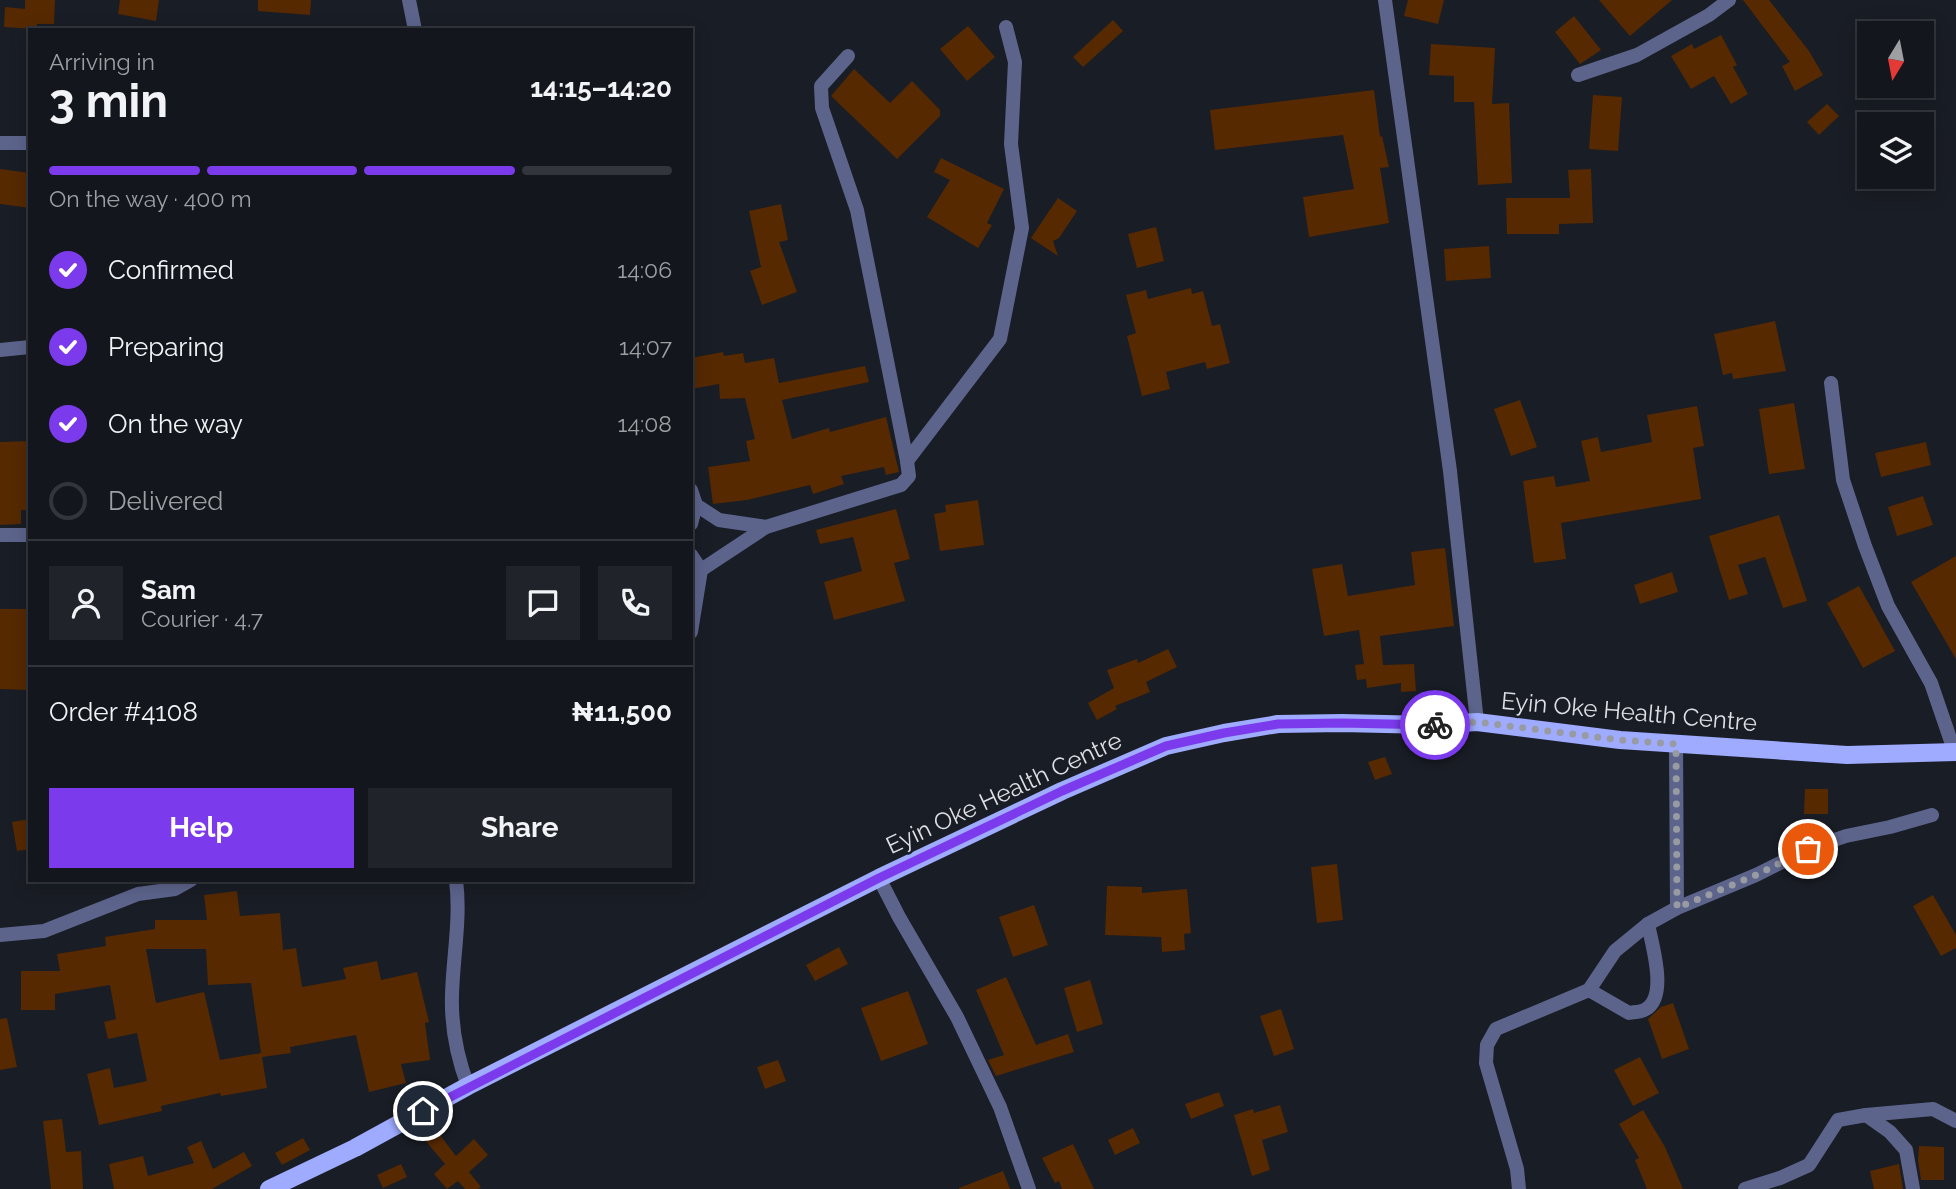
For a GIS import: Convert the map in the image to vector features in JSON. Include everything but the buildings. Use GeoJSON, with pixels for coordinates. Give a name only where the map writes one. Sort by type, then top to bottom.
{"type":"FeatureCollection","features":[{"type":"Feature","properties":{"kind":"main road","name":"Eyin Oke Health Centre"},"geometry":{"type":"LineString","coordinates":[[269,1189],[355,1148],[468,1087],[879,878],[1062,791],[1166,746],[1278,724],[1428,725],[1477,722],[1620,740],[1847,755],[1955,752]]}},
{"type":"Feature","properties":{"kind":"street"},"geometry":{"type":"LineString","coordinates":[[409,0],[415,28]]}},
{"type":"Feature","properties":{"kind":"street"},"geometry":{"type":"LineString","coordinates":[[1385,0],[1450,471],[1477,722]]}},
{"type":"Feature","properties":{"kind":"street"},"geometry":{"type":"LineString","coordinates":[[1578,75],[1637,55],[1709,15],[1729,0]]}},
{"type":"Feature","properties":{"kind":"street"},"geometry":{"type":"LineString","coordinates":[[907,461],[1000,339],[1021,228],[1010,144],[1015,62],[1006,27]]}},
{"type":"Feature","properties":{"kind":"street"},"geometry":{"type":"LineString","coordinates":[[701,570],[766,527],[901,485],[909,476],[857,210],[822,108],[821,86],[848,56]]}},
{"type":"Feature","properties":{"kind":"street"},"geometry":{"type":"LineString","coordinates":[[0,143],[28,143]]}},
{"type":"Feature","properties":{"kind":"street"},"geometry":{"type":"LineString","coordinates":[[0,350],[28,347]]}},
{"type":"Feature","properties":{"kind":"street"},"geometry":{"type":"LineString","coordinates":[[1832,383],[1843,480],[1865,546],[1888,606],[1931,683],[1955,752]]}},
{"type":"Feature","properties":{"kind":"street"},"geometry":{"type":"LineString","coordinates":[[694,498],[719,520],[766,527]]}},
{"type":"Feature","properties":{"kind":"street"},"geometry":{"type":"LineString","coordinates":[[0,535],[28,535]]}},
{"type":"Feature","properties":{"kind":"street"},"geometry":{"type":"LineString","coordinates":[[693,558],[701,570],[693,620]]}},
{"type":"Feature","properties":{"kind":"street"},"geometry":{"type":"LineString","coordinates":[[1676,744],[1677,908]]}},
{"type":"Feature","properties":{"kind":"street"},"geometry":{"type":"LineString","coordinates":[[1519,1189],[1517,1169],[1486,1063],[1487,1045],[1496,1029],[1589,990],[1615,951],[1648,924],[1677,908],[1756,875],[1808,849],[1846,836],[1932,815]]}},
{"type":"Feature","properties":{"kind":"street"},"geometry":{"type":"LineString","coordinates":[[879,878],[962,1028],[1000,1107],[1029,1189]]}},
{"type":"Feature","properties":{"kind":"street"},"geometry":{"type":"LineString","coordinates":[[0,935],[44,930],[138,894],[175,889],[187,882]]}},
{"type":"Feature","properties":{"kind":"street"},"geometry":{"type":"LineString","coordinates":[[456,882],[459,905],[452,998],[457,1057],[468,1087]]}},
{"type":"Feature","properties":{"kind":"street"},"geometry":{"type":"LineString","coordinates":[[1589,990],[1629,1013],[1646,1009],[1651,1004],[1656,998],[1658,986],[1648,924]]}},
{"type":"Feature","properties":{"kind":"street"},"geometry":{"type":"LineString","coordinates":[[1745,1189],[1809,1165],[1838,1120],[1933,1109],[1956,1121]]}},
{"type":"Feature","properties":{"kind":"street"},"geometry":{"type":"LineString","coordinates":[[1866,1115],[1890,1132],[1906,1150],[1913,1189]]}},
{"type":"Feature","properties":{"kind":"way so far"},"geometry":{"type":"LineString","coordinates":[[1435,725],[1477,722],[1620,740],[1676,744],[1677,908],[1756,875],[1808,849]]}},
{"type":"Feature","properties":{"kind":"route"},"geometry":{"type":"LineString","coordinates":[[423,1111],[879,878],[1062,791],[1166,746],[1278,724],[1435,725]]}}]}
